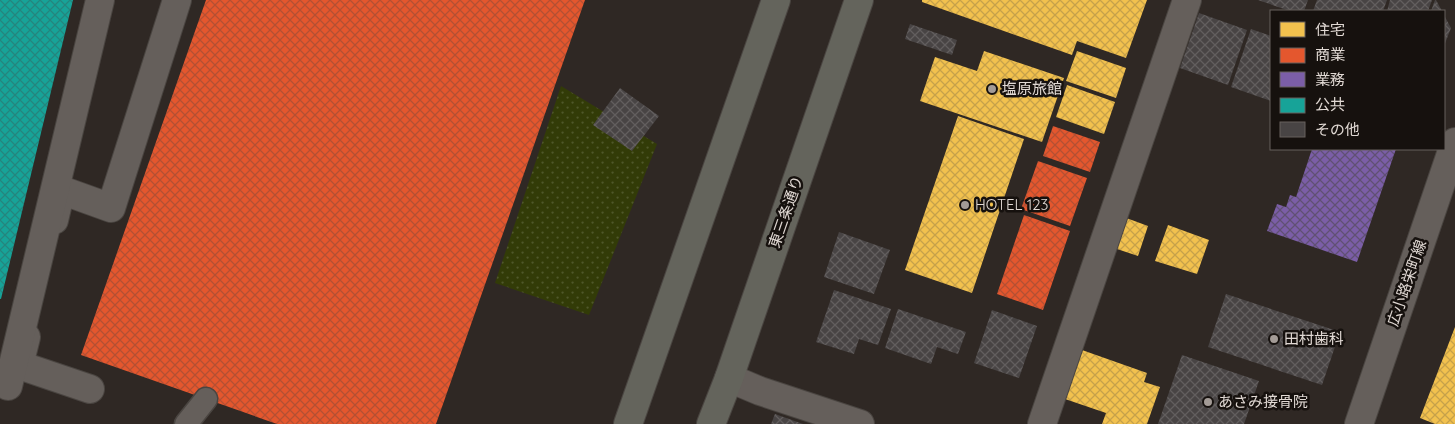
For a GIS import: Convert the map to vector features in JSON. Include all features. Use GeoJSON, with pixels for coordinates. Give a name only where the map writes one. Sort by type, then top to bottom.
{"type":"FeatureCollection","features":[{"type":"Feature","properties":{"kind":"highway"},"geometry":{"type":"LineString","coordinates":[[628,424],[776,0]]}},
{"type":"Feature","properties":{"kind":"highway","name":"東三条通り"},"geometry":{"type":"LineString","coordinates":[[711,424],[729,378],[859,0]]}},
{"type":"Feature","properties":{"kind":"street"},"geometry":{"type":"LineString","coordinates":[[8,386],[100,0]]}},
{"type":"Feature","properties":{"kind":"street"},"geometry":{"type":"LineString","coordinates":[[90,389],[19,365],[62,190],[111,208],[177,0]]}},
{"type":"Feature","properties":{"kind":"street"},"geometry":{"type":"LineString","coordinates":[[1042,424],[1187,0]]}},
{"type":"Feature","properties":{"kind":"street","name":"広小路栄町線"},"geometry":{"type":"LineString","coordinates":[[1359,424],[1455,142]]}},
{"type":"Feature","properties":{"kind":"street"},"geometry":{"type":"LineString","coordinates":[[729,378],[760,391],[860,424]]}},
{"type":"Feature","properties":{"kind":"lane"},"geometry":{"type":"LineString","coordinates":[[186,424],[206,399]]}},
{"type":"Feature","properties":{"kind":"green space"},"geometry":{"type":"Polygon","coordinates":[[[561,86],[657,144],[589,315],[495,283],[561,86]]]}},
{"type":"Feature","properties":{"kind":"building: 住宅"},"geometry":{"type":"Polygon","coordinates":[[[922,0],[1147,0],[1126,58],[1077,41],[1072,55],[922,2],[922,0]]]}},
{"type":"Feature","properties":{"kind":"building: 住宅","name":"塩原旅館"},"geometry":{"type":"Polygon","coordinates":[[[984,51],[1064,78],[1042,142],[920,101],[935,57],[977,71],[984,51]]]}},
{"type":"Feature","properties":{"kind":"building: 住宅"},"geometry":{"type":"Polygon","coordinates":[[[1077,51],[1126,68],[1116,98],[1066,81],[1077,51]]]}},
{"type":"Feature","properties":{"kind":"building: 住宅"},"geometry":{"type":"Polygon","coordinates":[[[1067,85],[1115,102],[1104,134],[1056,117],[1067,85]]]}},
{"type":"Feature","properties":{"kind":"building: 住宅","name":"HOTEL 123"},"geometry":{"type":"Polygon","coordinates":[[[958,116],[1024,139],[972,293],[905,270],[958,116]]]}},
{"type":"Feature","properties":{"kind":"building: 住宅"},"geometry":{"type":"Polygon","coordinates":[[[1121,216],[1148,226],[1138,256],[1111,247],[1121,216]]]}},
{"type":"Feature","properties":{"kind":"building: 住宅"},"geometry":{"type":"Polygon","coordinates":[[[1168,225],[1209,240],[1197,274],[1155,261],[1168,225]]]}},
{"type":"Feature","properties":{"kind":"building: 住宅"},"geometry":{"type":"Polygon","coordinates":[[[1455,327],[1455,424],[1435,424],[1420,418],[1455,327]]]}},
{"type":"Feature","properties":{"kind":"building: 住宅"},"geometry":{"type":"Polygon","coordinates":[[[1082,350],[1147,373],[1144,382],[1160,387],[1147,424],[1102,424],[1106,413],[1065,399],[1082,350]]]}},
{"type":"Feature","properties":{"kind":"building: 商業"},"geometry":{"type":"Polygon","coordinates":[[[206,0],[585,0],[436,424],[277,424],[81,355],[206,0]]]}},
{"type":"Feature","properties":{"kind":"building: 商業"},"geometry":{"type":"Polygon","coordinates":[[[1053,126],[1100,142],[1090,172],[1043,156],[1053,126]]]}},
{"type":"Feature","properties":{"kind":"building: 商業"},"geometry":{"type":"Polygon","coordinates":[[[1038,161],[1087,178],[1070,226],[1021,209],[1038,161]]]}},
{"type":"Feature","properties":{"kind":"building: 商業"},"geometry":{"type":"Polygon","coordinates":[[[1024,215],[1070,231],[1043,310],[997,294],[1024,215]]]}},
{"type":"Feature","properties":{"kind":"building: 業務"},"geometry":{"type":"Polygon","coordinates":[[[1312,150],[1396,150],[1357,262],[1267,231],[1277,204],[1286,207],[1290,195],[1296,197],[1312,150]]]}},
{"type":"Feature","properties":{"kind":"building: 公共"},"geometry":{"type":"Polygon","coordinates":[[[0,0],[73,0],[1,299],[0,299],[0,0]]]}},
{"type":"Feature","properties":{"kind":"building: その他"},"geometry":{"type":"Polygon","coordinates":[[[1258,0],[1308,0],[1304,10],[1287,10],[1258,0]]]}},
{"type":"Feature","properties":{"kind":"building: その他"},"geometry":{"type":"Polygon","coordinates":[[[1317,0],[1387,0],[1383,10],[1313,10],[1317,0]]]}},
{"type":"Feature","properties":{"kind":"building: その他"},"geometry":{"type":"Polygon","coordinates":[[[1390,0],[1432,0],[1428,10],[1387,10],[1390,0]]]}},
{"type":"Feature","properties":{"kind":"building: その他"},"geometry":{"type":"Polygon","coordinates":[[[1435,0],[1436,0],[1441,10],[1431,10],[1435,0]]]}},
{"type":"Feature","properties":{"kind":"building: その他"},"geometry":{"type":"Polygon","coordinates":[[[1199,13],[1247,30],[1228,85],[1180,68],[1199,13]]]}},
{"type":"Feature","properties":{"kind":"building: その他"},"geometry":{"type":"Polygon","coordinates":[[[1445,17],[1451,28],[1445,43],[1445,17]]]}},
{"type":"Feature","properties":{"kind":"building: その他"},"geometry":{"type":"Polygon","coordinates":[[[910,24],[957,40],[952,55],[905,39],[910,24]]]}},
{"type":"Feature","properties":{"kind":"building: その他"},"geometry":{"type":"Polygon","coordinates":[[[1251,29],[1270,36],[1270,101],[1231,87],[1251,29]]]}},
{"type":"Feature","properties":{"kind":"building: その他"},"geometry":{"type":"Polygon","coordinates":[[[620,88],[659,116],[632,151],[593,125],[620,88]]]}},
{"type":"Feature","properties":{"kind":"building: その他"},"geometry":{"type":"Polygon","coordinates":[[[839,232],[890,250],[874,294],[824,277],[839,232]]]}},
{"type":"Feature","properties":{"kind":"building: その他"},"geometry":{"type":"Polygon","coordinates":[[[834,290],[891,309],[878,345],[859,339],[854,354],[816,342],[834,290]]]}},
{"type":"Feature","properties":{"kind":"building: その他","name":"田村歯科"},"geometry":{"type":"Polygon","coordinates":[[[1226,294],[1340,332],[1322,385],[1208,347],[1226,294]]]}},
{"type":"Feature","properties":{"kind":"building: その他"},"geometry":{"type":"Polygon","coordinates":[[[898,309],[966,332],[958,354],[937,347],[931,364],[885,348],[898,309]]]}},
{"type":"Feature","properties":{"kind":"building: その他"},"geometry":{"type":"Polygon","coordinates":[[[992,310],[1037,326],[1019,378],[974,363],[992,310]]]}},
{"type":"Feature","properties":{"kind":"building: その他","name":"あさみ接骨院"},"geometry":{"type":"Polygon","coordinates":[[[1182,355],[1259,381],[1244,424],[1158,424],[1182,355]]]}},
{"type":"Feature","properties":{"kind":"building: その他"},"geometry":{"type":"Polygon","coordinates":[[[775,414],[803,424],[771,424],[775,414]]]}},
{"type":"Feature","properties":{"kind":"place","name":"塩原旅館"},"geometry":{"type":"Point","coordinates":[992,89]}},
{"type":"Feature","properties":{"kind":"place","name":"HOTEL 123"},"geometry":{"type":"Point","coordinates":[965,205]}},
{"type":"Feature","properties":{"kind":"place","name":"田村歯科"},"geometry":{"type":"Point","coordinates":[1274,339]}},
{"type":"Feature","properties":{"kind":"place","name":"あさみ接骨院"},"geometry":{"type":"Point","coordinates":[1208,402]}}]}
